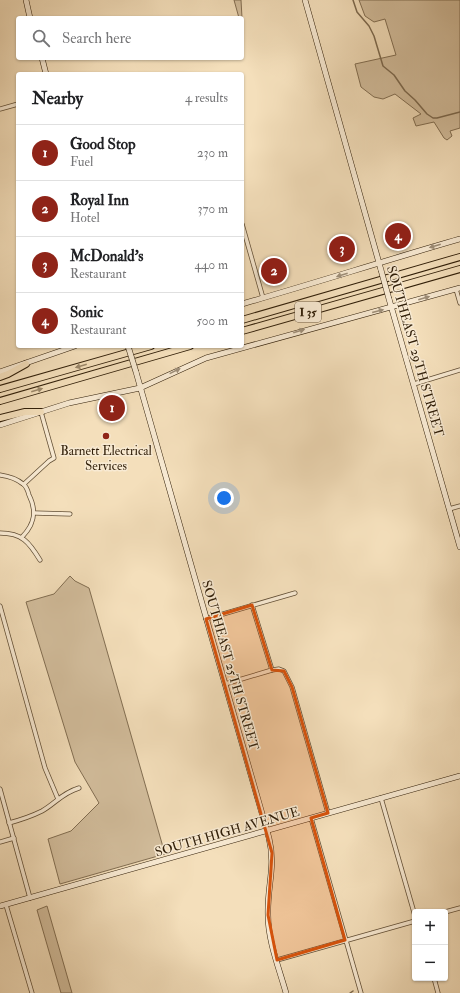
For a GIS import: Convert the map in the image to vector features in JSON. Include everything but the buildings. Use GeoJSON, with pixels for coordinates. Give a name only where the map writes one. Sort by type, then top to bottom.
{"type":"FeatureCollection","features":[{"type":"Feature","properties":{"kind":"highway","name":"I 35"},"geometry":{"type":"LineString","coordinates":[[244,319],[460,257]]}},
{"type":"Feature","properties":{"kind":"highway","name":"I 35"},"geometry":{"type":"LineString","coordinates":[[244,330],[460,269]]}},
{"type":"Feature","properties":{"kind":"highway"},"geometry":{"type":"LineString","coordinates":[[0,389],[144,348]]}},
{"type":"Feature","properties":{"kind":"highway"},"geometry":{"type":"LineString","coordinates":[[0,401],[183,348]]}},
{"type":"Feature","properties":{"kind":"highway"},"geometry":{"type":"LineString","coordinates":[[0,378],[26,364]]}},
{"type":"Feature","properties":{"kind":"highway"},"geometry":{"type":"LineString","coordinates":[[0,418],[25,412],[41,412]]}},
{"type":"Feature","properties":{"kind":"main road"},"geometry":{"type":"LineString","coordinates":[[26,0],[30,16]]}},
{"type":"Feature","properties":{"kind":"main road","name":"SOUTHEAST 29TH STREET"},"geometry":{"type":"LineString","coordinates":[[305,0],[460,547]]}},
{"type":"Feature","properties":{"kind":"main road"},"geometry":{"type":"LineString","coordinates":[[42,60],[46,72]]}},
{"type":"Feature","properties":{"kind":"main road"},"geometry":{"type":"LineString","coordinates":[[244,303],[378,262],[460,239]]}},
{"type":"Feature","properties":{"kind":"main road"},"geometry":{"type":"LineString","coordinates":[[244,347],[458,288]]}},
{"type":"Feature","properties":{"kind":"main road"},"geometry":{"type":"LineString","coordinates":[[0,372],[70,348]]}},
{"type":"Feature","properties":{"kind":"main road","name":"SOUTHEAST 25TH STREET"},"geometry":{"type":"LineString","coordinates":[[129,348],[267,831],[271,848],[272,862],[268,900],[268,922],[270,938],[286,993]]}},
{"type":"Feature","properties":{"kind":"main road"},"geometry":{"type":"LineString","coordinates":[[0,425],[69,402],[140,388],[206,358],[240,348]]}},
{"type":"Feature","properties":{"kind":"main road","name":"SOUTH HIGH AVENUE"},"geometry":{"type":"LineString","coordinates":[[0,906],[460,776]]}},
{"type":"Feature","properties":{"kind":"street"},"geometry":{"type":"LineString","coordinates":[[0,109],[16,105]]}},
{"type":"Feature","properties":{"kind":"street"},"geometry":{"type":"LineString","coordinates":[[244,231],[263,298]]}},
{"type":"Feature","properties":{"kind":"street"},"geometry":{"type":"LineString","coordinates":[[458,288],[460,304]]}},
{"type":"Feature","properties":{"kind":"street"},"geometry":{"type":"LineString","coordinates":[[414,384],[460,370]]}},
{"type":"Feature","properties":{"kind":"street"},"geometry":{"type":"LineString","coordinates":[[24,484],[54,458],[41,412]]}},
{"type":"Feature","properties":{"kind":"street"},"geometry":{"type":"LineString","coordinates":[[0,475],[13,478],[24,484],[31,500],[35,513],[28,531],[22,537]]}},
{"type":"Feature","properties":{"kind":"street"},"geometry":{"type":"LineString","coordinates":[[449,509],[460,506]]}},
{"type":"Feature","properties":{"kind":"street"},"geometry":{"type":"LineString","coordinates":[[35,513],[70,514]]}},
{"type":"Feature","properties":{"kind":"street"},"geometry":{"type":"LineString","coordinates":[[0,533],[9,533],[22,537],[40,560]]}},
{"type":"Feature","properties":{"kind":"street"},"geometry":{"type":"LineString","coordinates":[[206,619],[295,593]]}},
{"type":"Feature","properties":{"kind":"street"},"geometry":{"type":"LineString","coordinates":[[252,605],[272,670]]}},
{"type":"Feature","properties":{"kind":"street"},"geometry":{"type":"LineString","coordinates":[[0,606],[45,768],[58,799]]}},
{"type":"Feature","properties":{"kind":"street"},"geometry":{"type":"LineString","coordinates":[[225,684],[279,668],[284,671],[292,687],[328,813]]}},
{"type":"Feature","properties":{"kind":"street"},"geometry":{"type":"LineString","coordinates":[[9,822],[19,820],[42,811],[69,791],[79,788]]}},
{"type":"Feature","properties":{"kind":"street"},"geometry":{"type":"LineString","coordinates":[[0,790],[30,898]]}},
{"type":"Feature","properties":{"kind":"street"},"geometry":{"type":"LineString","coordinates":[[381,798],[413,909]]}},
{"type":"Feature","properties":{"kind":"street"},"geometry":{"type":"LineString","coordinates":[[311,818],[361,993]]}},
{"type":"Feature","properties":{"kind":"street"},"geometry":{"type":"LineString","coordinates":[[0,842],[14,838]]}},
{"type":"Feature","properties":{"kind":"street"},"geometry":{"type":"LineString","coordinates":[[6,905],[32,993]]}},
{"type":"Feature","properties":{"kind":"street"},"geometry":{"type":"LineString","coordinates":[[448,911],[460,908]]}},
{"type":"Feature","properties":{"kind":"street"},"geometry":{"type":"LineString","coordinates":[[277,960],[412,922]]}},
{"type":"Feature","properties":{"kind":"street"},"geometry":{"type":"LineString","coordinates":[[435,981],[438,993]]}},
{"type":"Feature","properties":{"kind":"highlighted area"},"geometry":{"type":"Polygon","coordinates":[[[252,605],[272,670],[284,671],[292,687],[328,813],[311,818],[345,940],[277,960],[268,915],[272,853],[206,619],[252,605]]]}},
{"type":"Feature","properties":{"kind":"shaded area"},"geometry":{"type":"Polygon","coordinates":[[[234,0],[241,0],[242,16],[238,16],[234,0]]]}},
{"type":"Feature","properties":{"kind":"shaded area"},"geometry":{"type":"Polygon","coordinates":[[[359,0],[460,0],[460,128],[450,131],[452,136],[447,140],[444,138],[434,122],[416,126],[413,118],[421,114],[395,94],[383,99],[374,97],[361,87],[355,64],[396,55],[385,19],[374,22],[365,16],[359,0]]]}},
{"type":"Feature","properties":{"kind":"shaded area"},"geometry":{"type":"Polygon","coordinates":[[[70,576],[75,581],[89,588],[165,854],[60,884],[48,839],[71,831],[99,803],[75,762],[26,602],[54,594],[70,576]]]}},
{"type":"Feature","properties":{"kind":"shaded area"},"geometry":{"type":"Polygon","coordinates":[[[47,906],[72,993],[61,993],[37,910],[47,906]]]}},
{"type":"Feature","properties":{"kind":"waterway"},"geometry":{"type":"LineString","coordinates":[[353,0],[357,12],[369,26],[374,36],[383,66],[394,75],[405,91],[427,114],[433,118],[460,112]]}},
{"type":"Feature","properties":{"kind":"place","name":"Sonic"},"geometry":{"type":"Point","coordinates":[398,236]}},
{"type":"Feature","properties":{"kind":"place","name":"McDonald's"},"geometry":{"type":"Point","coordinates":[342,249]}},
{"type":"Feature","properties":{"kind":"place","name":"Royal Inn"},"geometry":{"type":"Point","coordinates":[274,271]}},
{"type":"Feature","properties":{"kind":"place","name":"Good Stop"},"geometry":{"type":"Point","coordinates":[112,408]}},
{"type":"Feature","properties":{"kind":"place","name":"Barnett Electrical Services"},"geometry":{"type":"Point","coordinates":[106,436]}}]}
